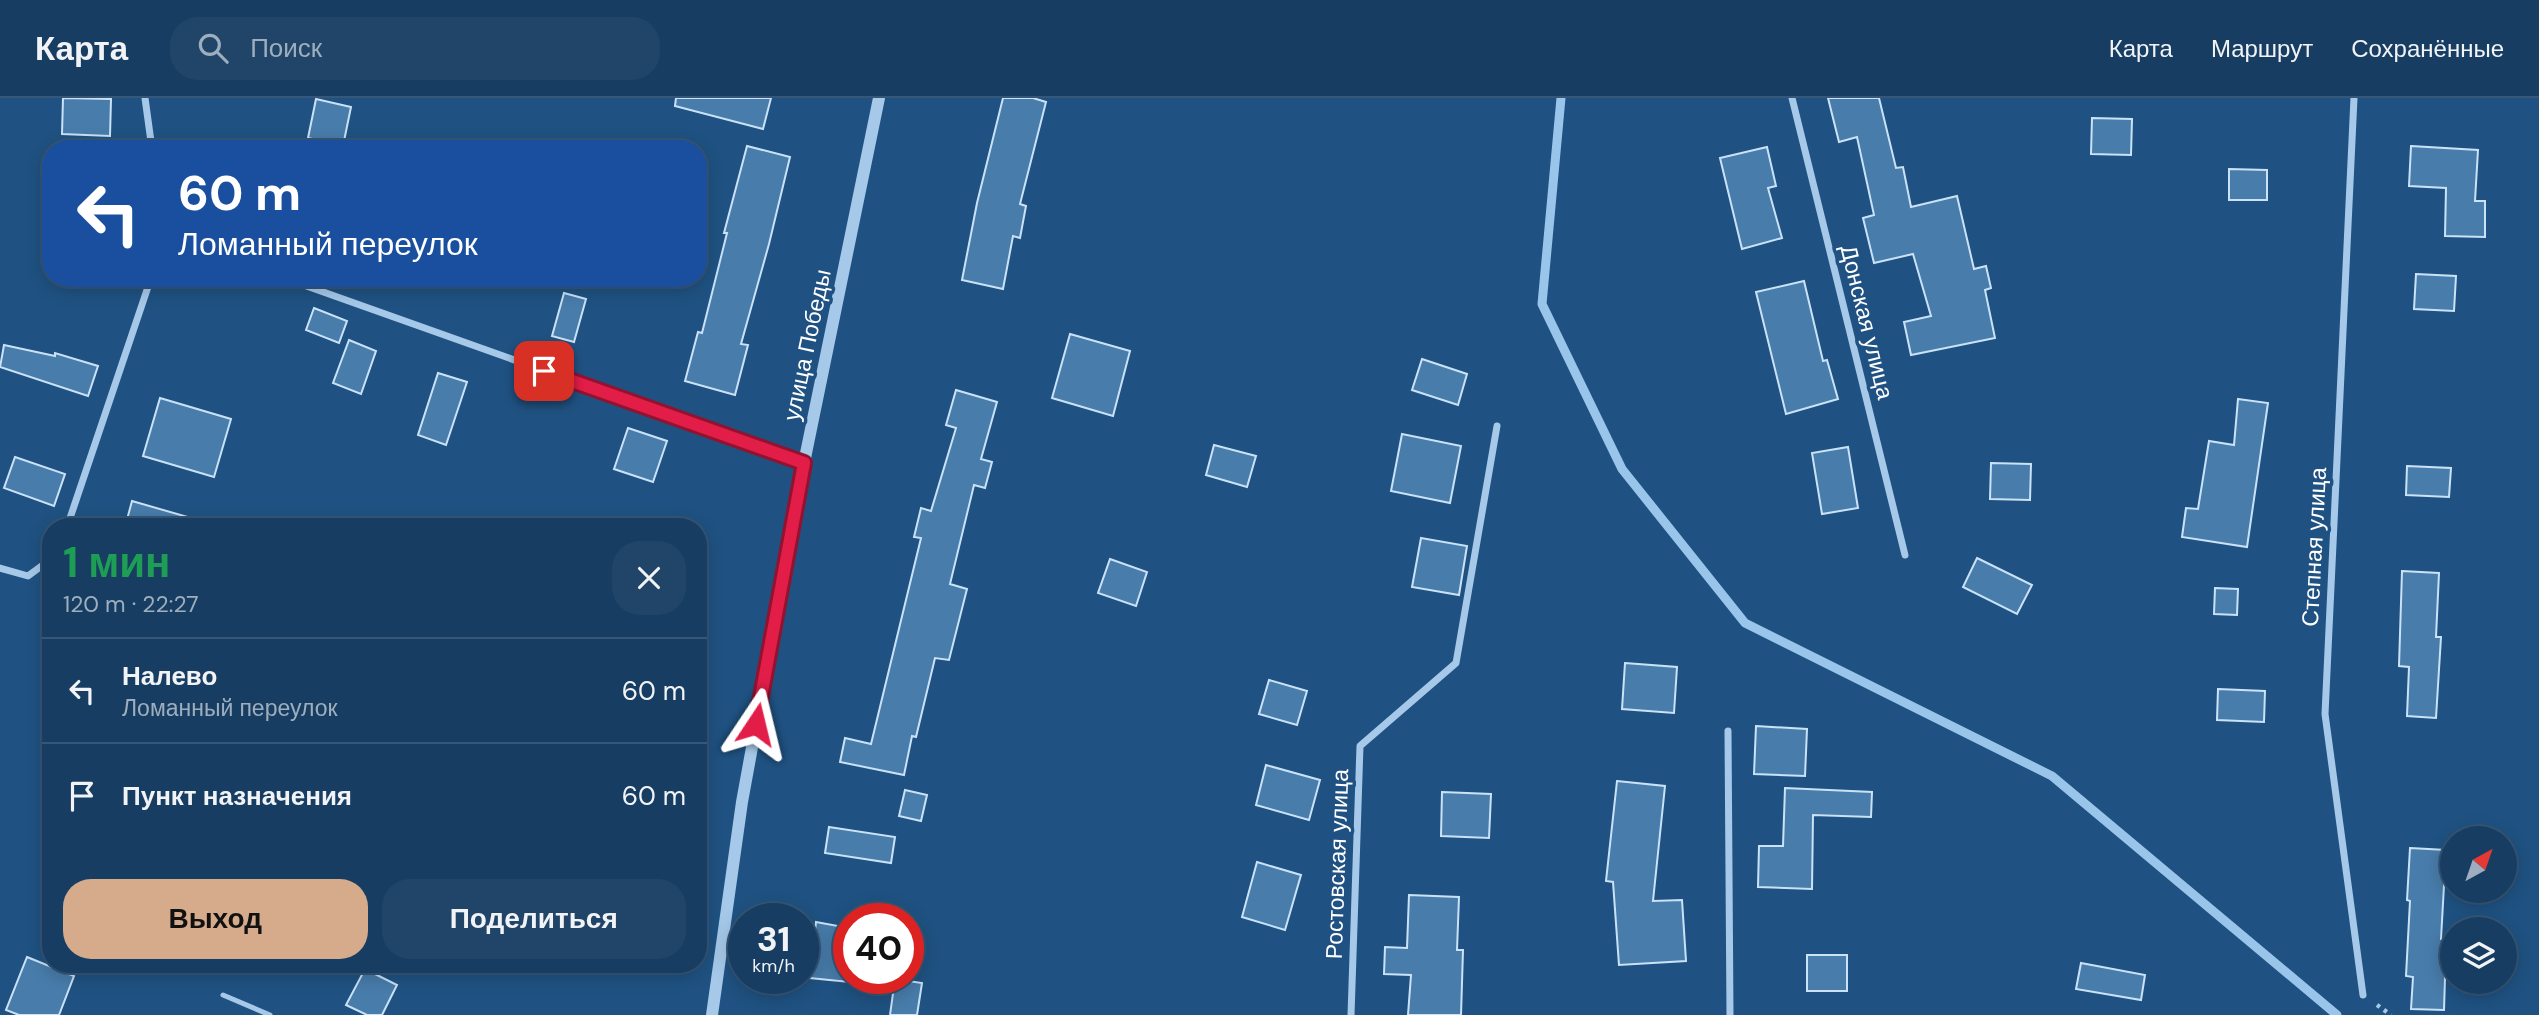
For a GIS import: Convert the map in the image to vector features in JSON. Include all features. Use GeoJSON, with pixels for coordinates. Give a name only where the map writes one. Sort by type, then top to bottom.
{"type":"FeatureCollection","features":[{"type":"Feature","properties":{"kind":"street"},"geometry":{"type":"LineString","coordinates":[[145,98],[151,140]]}},
{"type":"Feature","properties":{"kind":"street","name":"улица Победы"},"geometry":{"type":"LineString","coordinates":[[712,1015],[742,802],[804,463],[880,98]]}},
{"type":"Feature","properties":{"kind":"street","name":"Донская улица"},"geometry":{"type":"LineString","coordinates":[[1792,98],[1905,555]]}},
{"type":"Feature","properties":{"kind":"street","name":"Степная улица"},"geometry":{"type":"LineString","coordinates":[[2354,98],[2325,715],[2362,995]]}},
{"type":"Feature","properties":{"kind":"street"},"geometry":{"type":"LineString","coordinates":[[70,518],[148,287]]}},
{"type":"Feature","properties":{"kind":"street"},"geometry":{"type":"LineString","coordinates":[[309,287],[804,463]]}},
{"type":"Feature","properties":{"kind":"street","name":"Ростовская улица"},"geometry":{"type":"LineString","coordinates":[[1351,1015],[1360,746],[1456,663],[1497,426]]}},
{"type":"Feature","properties":{"kind":"street"},"geometry":{"type":"LineString","coordinates":[[0,568],[28,576],[42,566]]}},
{"type":"Feature","properties":{"kind":"street"},"geometry":{"type":"LineString","coordinates":[[1728,730],[1730,1015]]}},
{"type":"Feature","properties":{"kind":"lane"},"geometry":{"type":"LineString","coordinates":[[223,995],[270,1015]]}},
{"type":"Feature","properties":{"kind":"building"},"geometry":{"type":"Polygon","coordinates":[[[63,98],[111,99],[110,136],[62,134],[63,98]]]}},
{"type":"Feature","properties":{"kind":"building"},"geometry":{"type":"Polygon","coordinates":[[[676,98],[771,98],[763,129],[675,106],[676,98]]]}},
{"type":"Feature","properties":{"kind":"building"},"geometry":{"type":"Polygon","coordinates":[[[1003,98],[1033,98],[1046,102],[1020,204],[1026,206],[1020,238],[1013,236],[1003,289],[962,280],[977,203],[1003,98]]]}},
{"type":"Feature","properties":{"kind":"building"},"geometry":{"type":"Polygon","coordinates":[[[1828,98],[1879,98],[1896,168],[1903,167],[1911,207],[1957,196],[1974,269],[1986,266],[1991,288],[1985,290],[1995,338],[1911,355],[1904,322],[1931,316],[1913,254],[1874,263],[1863,218],[1874,215],[1857,137],[1839,142],[1828,98]]]}},
{"type":"Feature","properties":{"kind":"building"},"geometry":{"type":"Polygon","coordinates":[[[316,99],[351,107],[344,140],[308,138],[316,99]]]}},
{"type":"Feature","properties":{"kind":"building"},"geometry":{"type":"Polygon","coordinates":[[[2092,118],[2132,119],[2131,155],[2091,154],[2092,118]]]}},
{"type":"Feature","properties":{"kind":"building"},"geometry":{"type":"Polygon","coordinates":[[[747,146],[790,157],[741,344],[748,345],[735,395],[685,381],[698,332],[702,333],[747,146]]]}},
{"type":"Feature","properties":{"kind":"building"},"geometry":{"type":"Polygon","coordinates":[[[2411,146],[2478,150],[2475,201],[2485,201],[2485,237],[2445,236],[2446,188],[2409,186],[2411,146]]]}},
{"type":"Feature","properties":{"kind":"building"},"geometry":{"type":"Polygon","coordinates":[[[1767,147],[1776,186],[1768,188],[1782,238],[1742,249],[1720,158],[1767,147]]]}},
{"type":"Feature","properties":{"kind":"building"},"geometry":{"type":"Polygon","coordinates":[[[2229,169],[2267,170],[2267,200],[2229,200],[2229,169]]]}},
{"type":"Feature","properties":{"kind":"building"},"geometry":{"type":"Polygon","coordinates":[[[2416,274],[2456,276],[2454,311],[2414,309],[2416,274]]]}},
{"type":"Feature","properties":{"kind":"building"},"geometry":{"type":"Polygon","coordinates":[[[1804,281],[1823,361],[1827,360],[1838,399],[1786,414],[1756,292],[1804,281]]]}},
{"type":"Feature","properties":{"kind":"building"},"geometry":{"type":"Polygon","coordinates":[[[564,293],[586,299],[574,342],[552,336],[564,293]]]}},
{"type":"Feature","properties":{"kind":"building"},"geometry":{"type":"Polygon","coordinates":[[[314,308],[347,321],[339,343],[306,330],[314,308]]]}},
{"type":"Feature","properties":{"kind":"building"},"geometry":{"type":"Polygon","coordinates":[[[1070,334],[1130,351],[1113,416],[1052,398],[1070,334]]]}},
{"type":"Feature","properties":{"kind":"building"},"geometry":{"type":"Polygon","coordinates":[[[349,340],[376,351],[361,394],[333,383],[349,340]]]}},
{"type":"Feature","properties":{"kind":"building"},"geometry":{"type":"Polygon","coordinates":[[[4,345],[55,356],[55,353],[98,366],[88,396],[0,367],[4,345]]]}},
{"type":"Feature","properties":{"kind":"building"},"geometry":{"type":"Polygon","coordinates":[[[1422,359],[1467,374],[1458,405],[1412,390],[1422,359]]]}},
{"type":"Feature","properties":{"kind":"building"},"geometry":{"type":"Polygon","coordinates":[[[438,373],[467,382],[446,445],[418,435],[438,373]]]}},
{"type":"Feature","properties":{"kind":"building"},"geometry":{"type":"Polygon","coordinates":[[[956,390],[997,402],[981,459],[992,462],[985,488],[974,485],[950,584],[967,589],[949,660],[935,658],[916,737],[912,736],[904,775],[840,762],[845,738],[871,744],[921,538],[914,537],[921,508],[931,511],[956,428],[946,425],[956,390]]]}},
{"type":"Feature","properties":{"kind":"building"},"geometry":{"type":"Polygon","coordinates":[[[160,398],[231,419],[214,477],[143,456],[160,398]]]}},
{"type":"Feature","properties":{"kind":"building"},"geometry":{"type":"Polygon","coordinates":[[[2238,399],[2268,403],[2247,547],[2182,537],[2186,508],[2198,509],[2209,441],[2234,445],[2238,399]]]}},
{"type":"Feature","properties":{"kind":"building"},"geometry":{"type":"Polygon","coordinates":[[[628,428],[667,441],[653,482],[614,469],[628,428]]]}},
{"type":"Feature","properties":{"kind":"building"},"geometry":{"type":"Polygon","coordinates":[[[1402,434],[1461,446],[1450,503],[1391,491],[1402,434]]]}},
{"type":"Feature","properties":{"kind":"building"},"geometry":{"type":"Polygon","coordinates":[[[1214,445],[1256,456],[1247,487],[1206,475],[1214,445]]]}},
{"type":"Feature","properties":{"kind":"building"},"geometry":{"type":"Polygon","coordinates":[[[1848,447],[1858,508],[1822,514],[1812,453],[1848,447]]]}},
{"type":"Feature","properties":{"kind":"building"},"geometry":{"type":"Polygon","coordinates":[[[15,457],[65,474],[54,506],[4,488],[15,457]]]}},
{"type":"Feature","properties":{"kind":"building"},"geometry":{"type":"Polygon","coordinates":[[[1991,463],[2031,464],[2030,500],[1990,499],[1991,463]]]}},
{"type":"Feature","properties":{"kind":"building"},"geometry":{"type":"Polygon","coordinates":[[[2407,466],[2451,468],[2449,497],[2406,495],[2407,466]]]}},
{"type":"Feature","properties":{"kind":"building"},"geometry":{"type":"Polygon","coordinates":[[[132,501],[191,518],[127,518],[132,501]]]}},
{"type":"Feature","properties":{"kind":"building"},"geometry":{"type":"Polygon","coordinates":[[[1421,538],[1467,546],[1459,595],[1412,587],[1421,538]]]}},
{"type":"Feature","properties":{"kind":"building"},"geometry":{"type":"Polygon","coordinates":[[[1977,558],[2032,585],[2017,614],[1963,587],[1977,558]]]}},
{"type":"Feature","properties":{"kind":"building"},"geometry":{"type":"Polygon","coordinates":[[[1110,559],[1147,572],[1136,606],[1098,593],[1110,559]]]}},
{"type":"Feature","properties":{"kind":"building"},"geometry":{"type":"Polygon","coordinates":[[[2402,571],[2439,573],[2436,637],[2441,637],[2436,718],[2407,716],[2409,667],[2399,666],[2402,571]]]}},
{"type":"Feature","properties":{"kind":"building"},"geometry":{"type":"Polygon","coordinates":[[[2215,588],[2238,589],[2237,615],[2214,614],[2215,588]]]}},
{"type":"Feature","properties":{"kind":"building"},"geometry":{"type":"Polygon","coordinates":[[[1625,663],[1677,667],[1674,713],[1622,709],[1625,663]]]}},
{"type":"Feature","properties":{"kind":"building"},"geometry":{"type":"Polygon","coordinates":[[[1269,680],[1307,691],[1297,725],[1259,714],[1269,680]]]}},
{"type":"Feature","properties":{"kind":"building"},"geometry":{"type":"Polygon","coordinates":[[[2218,689],[2265,691],[2264,722],[2217,720],[2218,689]]]}},
{"type":"Feature","properties":{"kind":"building"},"geometry":{"type":"Polygon","coordinates":[[[1756,726],[1807,729],[1805,776],[1754,774],[1756,726]]]}},
{"type":"Feature","properties":{"kind":"building"},"geometry":{"type":"Polygon","coordinates":[[[1266,765],[1320,780],[1309,820],[1256,805],[1266,765]]]}},
{"type":"Feature","properties":{"kind":"building"},"geometry":{"type":"Polygon","coordinates":[[[1617,781],[1665,786],[1653,901],[1682,900],[1686,961],[1619,965],[1613,882],[1606,881],[1617,781]]]}},
{"type":"Feature","properties":{"kind":"building"},"geometry":{"type":"Polygon","coordinates":[[[1785,788],[1872,792],[1871,817],[1813,815],[1812,889],[1758,887],[1759,846],[1783,846],[1785,788]]]}},
{"type":"Feature","properties":{"kind":"building"},"geometry":{"type":"Polygon","coordinates":[[[905,790],[927,795],[921,821],[899,816],[905,790]]]}},
{"type":"Feature","properties":{"kind":"building"},"geometry":{"type":"Polygon","coordinates":[[[1442,792],[1491,794],[1489,838],[1441,836],[1442,792]]]}},
{"type":"Feature","properties":{"kind":"building"},"geometry":{"type":"Polygon","coordinates":[[[829,827],[895,837],[891,863],[825,853],[829,827]]]}},
{"type":"Feature","properties":{"kind":"building"},"geometry":{"type":"Polygon","coordinates":[[[2410,848],[2440,850],[2440,903],[2443,903],[2442,917],[2440,917],[2440,994],[2444,994],[2444,1010],[2411,1009],[2413,977],[2406,976],[2410,901],[2407,900],[2410,848]]]}},
{"type":"Feature","properties":{"kind":"building"},"geometry":{"type":"Polygon","coordinates":[[[1257,862],[1301,875],[1285,930],[1242,917],[1257,862]]]}},
{"type":"Feature","properties":{"kind":"building"},"geometry":{"type":"Polygon","coordinates":[[[1409,895],[1459,897],[1457,950],[1463,950],[1461,1015],[1408,1015],[1411,975],[1384,974],[1385,947],[1407,948],[1409,895]]]}},
{"type":"Feature","properties":{"kind":"building"},"geometry":{"type":"Polygon","coordinates":[[[819,923],[833,925],[833,980],[819,979],[819,923]]]}},
{"type":"Feature","properties":{"kind":"building"},"geometry":{"type":"Polygon","coordinates":[[[1807,955],[1847,955],[1847,991],[1807,991],[1807,955]]]}},
{"type":"Feature","properties":{"kind":"building"},"geometry":{"type":"Polygon","coordinates":[[[27,957],[42,963],[42,973],[67,973],[74,976],[59,1015],[19,1015],[6,1010],[27,957]]]}},
{"type":"Feature","properties":{"kind":"building"},"geometry":{"type":"Polygon","coordinates":[[[2081,963],[2145,975],[2141,1000],[2076,989],[2081,963]]]}},
{"type":"Feature","properties":{"kind":"building"},"geometry":{"type":"Polygon","coordinates":[[[363,973],[373,973],[397,985],[382,1015],[367,1015],[346,1005],[363,973]]]}},
{"type":"Feature","properties":{"kind":"building"},"geometry":{"type":"Polygon","coordinates":[[[893,994],[920,994],[917,1015],[890,1015],[893,994]]]}},
{"type":"Feature","properties":{"kind":"waterway"},"geometry":{"type":"LineString","coordinates":[[1561,98],[1542,304],[1622,469],[1745,623],[2052,776],[2337,1015]]}},
{"type":"Feature","properties":{"kind":"route"},"geometry":{"type":"LineString","coordinates":[[544,371],[804,463],[756,724]]}}]}
